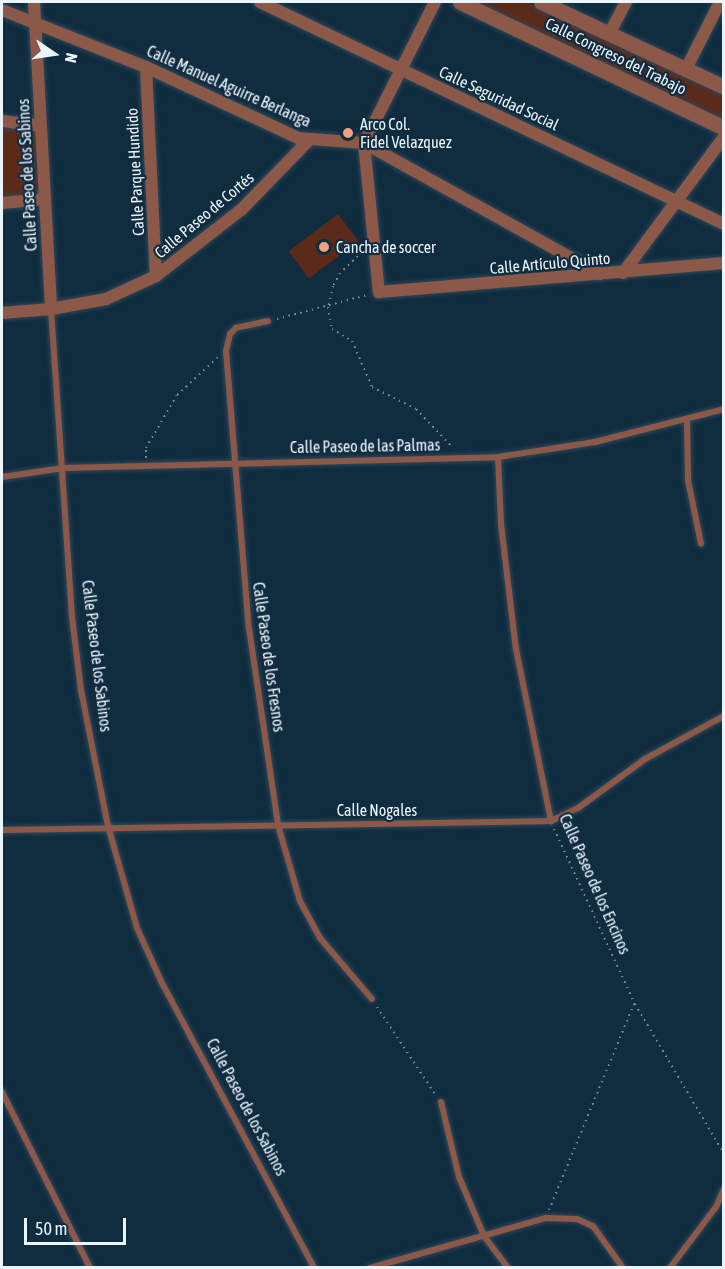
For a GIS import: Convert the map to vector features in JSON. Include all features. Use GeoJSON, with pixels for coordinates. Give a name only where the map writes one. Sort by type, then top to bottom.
{"type":"FeatureCollection","features":[{"type":"Feature","properties":{"kind":"street","name":"Calle Paseo de los Sabinos"},"geometry":{"type":"LineString","coordinates":[[34,2],[51,309]]}},
{"type":"Feature","properties":{"kind":"street","name":"Calle Seguridad Social"},"geometry":{"type":"LineString","coordinates":[[260,2],[723,224]]}},
{"type":"Feature","properties":{"kind":"street"},"geometry":{"type":"LineString","coordinates":[[379,292],[364,143],[435,2]]}},
{"type":"Feature","properties":{"kind":"street","name":"Calle Congreso del Trabajo"},"geometry":{"type":"LineString","coordinates":[[460,2],[723,128]]}},
{"type":"Feature","properties":{"kind":"street","name":"Calle Congreso del Trabajo"},"geometry":{"type":"LineString","coordinates":[[541,2],[723,87]]}},
{"type":"Feature","properties":{"kind":"street"},"geometry":{"type":"LineString","coordinates":[[609,34],[626,2]]}},
{"type":"Feature","properties":{"kind":"street"},"geometry":{"type":"LineString","coordinates":[[686,69],[720,2]]}},
{"type":"Feature","properties":{"kind":"street","name":"Calle Manuel Aguirre Berlanga"},"geometry":{"type":"LineString","coordinates":[[2,10],[146,67],[309,140],[364,143],[600,274]]}},
{"type":"Feature","properties":{"kind":"street","name":"Calle Parque Hundido"},"geometry":{"type":"LineString","coordinates":[[146,67],[156,276]]}},
{"type":"Feature","properties":{"kind":"street"},"geometry":{"type":"LineString","coordinates":[[2,121],[40,126]]}},
{"type":"Feature","properties":{"kind":"street"},"geometry":{"type":"LineString","coordinates":[[623,273],[723,137]]}},
{"type":"Feature","properties":{"kind":"street","name":"Calle Paseo de Cortés"},"geometry":{"type":"LineString","coordinates":[[2,313],[51,309],[106,299],[156,276],[242,209],[309,140]]}},
{"type":"Feature","properties":{"kind":"street"},"geometry":{"type":"LineString","coordinates":[[2,203],[45,200]]}},
{"type":"Feature","properties":{"kind":"street","name":"Calle Artículo Quinto"},"geometry":{"type":"LineString","coordinates":[[379,292],[723,263]]}},
{"type":"Feature","properties":{"kind":"lane","name":"Calle Paseo de los Sabinos"},"geometry":{"type":"LineString","coordinates":[[51,309],[81,690],[108,826],[137,928],[161,981],[314,1268]]}},
{"type":"Feature","properties":{"kind":"lane"},"geometry":{"type":"LineString","coordinates":[[226,349],[230,334],[236,328],[268,321]]}},
{"type":"Feature","properties":{"kind":"lane","name":"Calle Paseo de los Fresnos"},"geometry":{"type":"LineString","coordinates":[[226,349],[249,628],[278,825],[300,901],[320,938],[372,999]]}},
{"type":"Feature","properties":{"kind":"lane","name":"Calle Paseo de las Palmas"},"geometry":{"type":"LineString","coordinates":[[2,477],[63,468],[235,462],[498,458],[595,442],[687,421],[723,409]]}},
{"type":"Feature","properties":{"kind":"lane"},"geometry":{"type":"LineString","coordinates":[[687,421],[688,480],[701,544]]}},
{"type":"Feature","properties":{"kind":"lane","name":"Calle Paseo de los Encinos"},"geometry":{"type":"LineString","coordinates":[[498,458],[501,524],[516,649],[551,821]]}},
{"type":"Feature","properties":{"kind":"lane","name":"Calle Nogales"},"geometry":{"type":"LineString","coordinates":[[2,830],[108,826],[551,821],[578,808],[645,759],[723,716]]}},
{"type":"Feature","properties":{"kind":"lane"},"geometry":{"type":"LineString","coordinates":[[2,1092],[90,1268]]}},
{"type":"Feature","properties":{"kind":"lane"},"geometry":{"type":"LineString","coordinates":[[441,1102],[459,1177],[484,1236],[508,1268]]}},
{"type":"Feature","properties":{"kind":"lane"},"geometry":{"type":"LineString","coordinates":[[670,1268],[716,1207],[723,1189]]}},
{"type":"Feature","properties":{"kind":"lane"},"geometry":{"type":"LineString","coordinates":[[370,1268],[546,1218],[576,1219],[593,1226],[623,1268]]}},
{"type":"Feature","properties":{"kind":"path"},"geometry":{"type":"LineString","coordinates":[[374,242],[340,273],[328,307],[332,329],[352,341],[372,387],[416,409],[437,435],[469,458]]}},
{"type":"Feature","properties":{"kind":"path"},"geometry":{"type":"LineString","coordinates":[[268,321],[379,292]]}},
{"type":"Feature","properties":{"kind":"path"},"geometry":{"type":"LineString","coordinates":[[145,465],[147,448],[177,395],[226,349]]}},
{"type":"Feature","properties":{"kind":"path","name":"Calle Paseo de los Encinos"},"geometry":{"type":"LineString","coordinates":[[551,821],[634,1004],[723,1154]]}},
{"type":"Feature","properties":{"kind":"path"},"geometry":{"type":"LineString","coordinates":[[372,999],[441,1102]]}},
{"type":"Feature","properties":{"kind":"path"},"geometry":{"type":"LineString","coordinates":[[546,1218],[634,1004]]}},
{"type":"Feature","properties":{"kind":"shaded area"},"geometry":{"type":"Polygon","coordinates":[[[477,2],[527,2],[723,96],[723,119],[477,2]]]}},
{"type":"Feature","properties":{"kind":"shaded area"},"geometry":{"type":"Polygon","coordinates":[[[2,128],[35,131],[38,194],[2,197],[2,128]]]}},
{"type":"Feature","properties":{"kind":"shaded area","name":"Cancha de soccer"},"geometry":{"type":"Polygon","coordinates":[[[338,214],[358,241],[309,278],[288,251],[338,214]]]}},
{"type":"Feature","properties":{"kind":"place","name":"Arco Col. Fidel Velazquez"},"geometry":{"type":"Point","coordinates":[348,133]}},
{"type":"Feature","properties":{"kind":"place","name":"Cancha de soccer"},"geometry":{"type":"Point","coordinates":[324,247]}}]}
